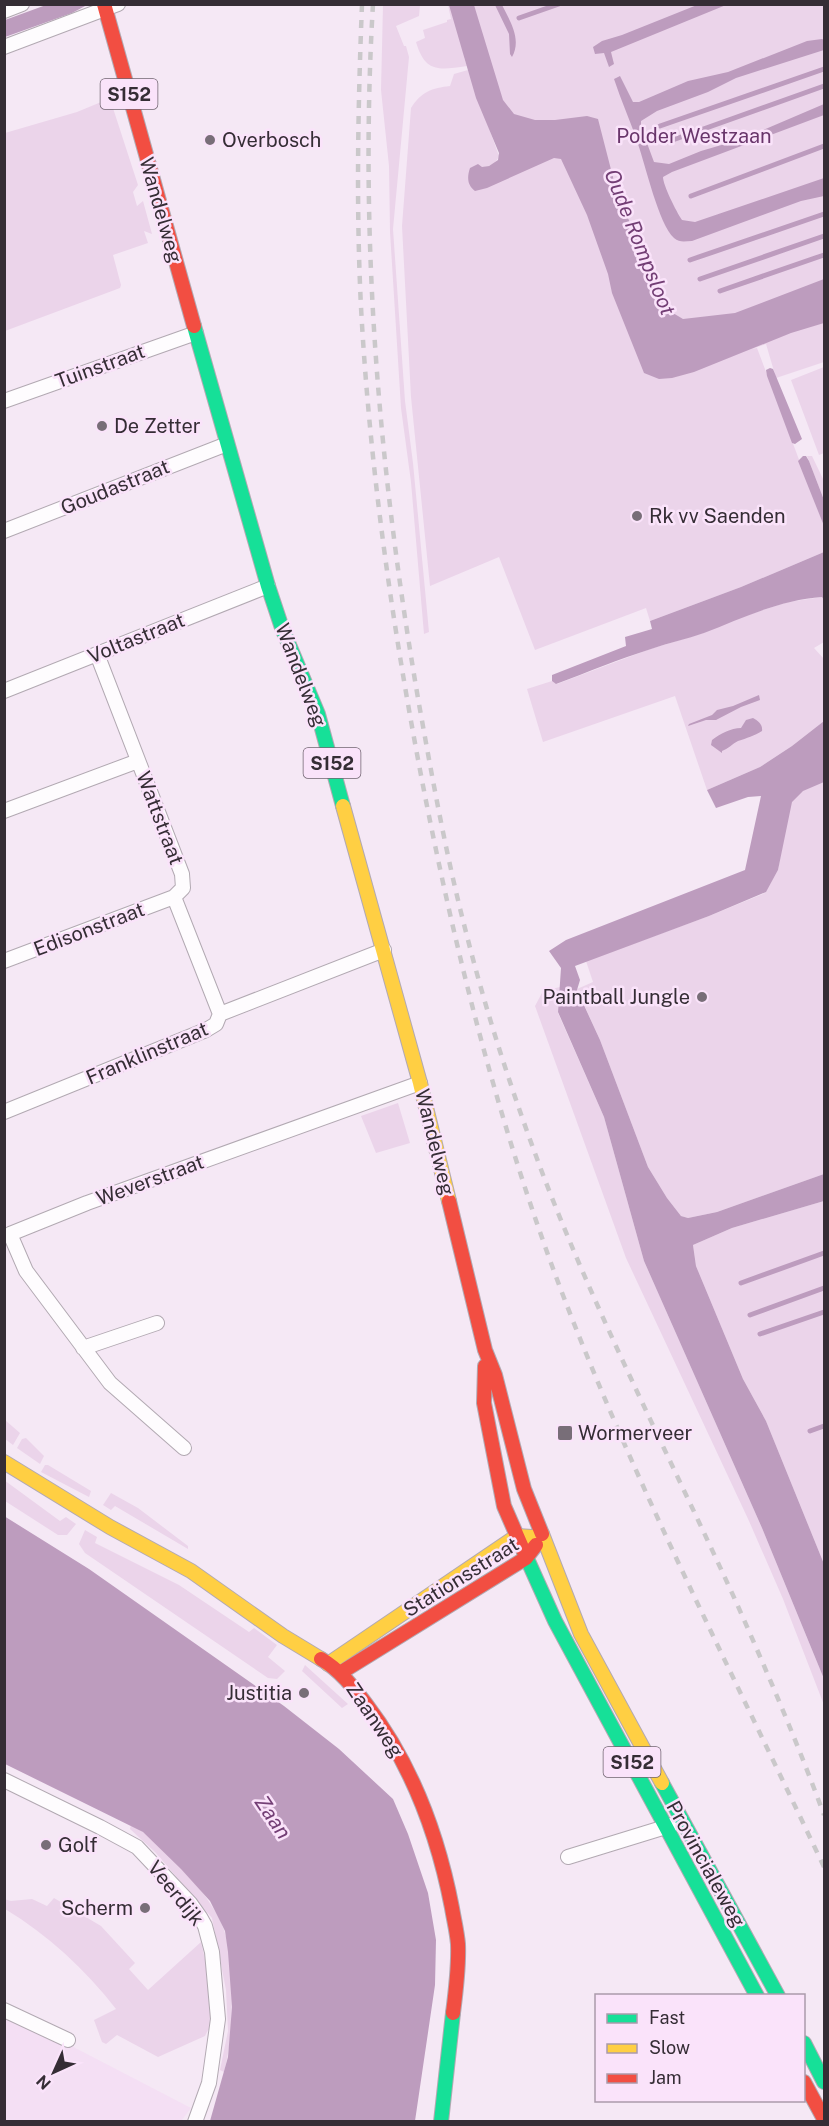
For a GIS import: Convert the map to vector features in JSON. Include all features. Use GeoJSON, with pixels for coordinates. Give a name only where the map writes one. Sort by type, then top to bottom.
{"type":"FeatureCollection","features":[{"type":"Feature","properties":{"kind":"main road","name":"Wandelweg"},"geometry":{"type":"LineString","coordinates":[[108,6],[226,444],[268,586],[318,714],[420,1083],[485,1350],[495,1375],[524,1489],[543,1537]]}},
{"type":"Feature","properties":{"kind":"main road","name":"Wandelweg"},"geometry":{"type":"LineString","coordinates":[[485,1350],[484,1403],[504,1506],[526,1558]]}},
{"type":"Feature","properties":{"kind":"main road","name":"Zaanweg"},"geometry":{"type":"LineString","coordinates":[[4,1462],[110,1527],[191,1571],[283,1636],[328,1664],[340,1673],[364,1700],[383,1726],[418,1791],[435,1840],[449,1893],[458,1943],[458,1970],[441,2121]]}},
{"type":"Feature","properties":{"kind":"main road","name":"Stationsstraat"},"geometry":{"type":"LineString","coordinates":[[328,1664],[517,1536],[543,1537]]}},
{"type":"Feature","properties":{"kind":"main road","name":"Stationsstraat"},"geometry":{"type":"LineString","coordinates":[[340,1673],[526,1558],[543,1537]]}},
{"type":"Feature","properties":{"kind":"main road","name":"Provincialeweg"},"geometry":{"type":"LineString","coordinates":[[543,1537],[581,1634],[777,1994]]}},
{"type":"Feature","properties":{"kind":"main road","name":"Provincialeweg"},"geometry":{"type":"LineString","coordinates":[[526,1558],[560,1630],[755,1994]]}},
{"type":"Feature","properties":{"kind":"main road"},"geometry":{"type":"LineString","coordinates":[[805,2045],[825,2082]]}},
{"type":"Feature","properties":{"kind":"main road"},"geometry":{"type":"LineString","coordinates":[[805,2084],[825,2119]]}},
{"type":"Feature","properties":{"kind":"street"},"geometry":{"type":"LineString","coordinates":[[4,11],[22,4]]}},
{"type":"Feature","properties":{"kind":"street"},"geometry":{"type":"LineString","coordinates":[[4,47],[108,6]]}},
{"type":"Feature","properties":{"kind":"street","name":"Tuinstraat"},"geometry":{"type":"LineString","coordinates":[[4,401],[196,333]]}},
{"type":"Feature","properties":{"kind":"street","name":"Goudastraat"},"geometry":{"type":"LineString","coordinates":[[4,531],[226,444]]}},
{"type":"Feature","properties":{"kind":"street","name":"Voltastraat"},"geometry":{"type":"LineString","coordinates":[[4,691],[268,586]]}},
{"type":"Feature","properties":{"kind":"street","name":"Wattstraat"},"geometry":{"type":"LineString","coordinates":[[97,654],[182,874],[183,888],[174,897]]}},
{"type":"Feature","properties":{"kind":"street"},"geometry":{"type":"LineString","coordinates":[[4,810],[138,761]]}},
{"type":"Feature","properties":{"kind":"street"},"geometry":{"type":"LineString","coordinates":[[174,897],[220,1014]]}},
{"type":"Feature","properties":{"kind":"street","name":"Edisonstraat"},"geometry":{"type":"LineString","coordinates":[[4,961],[174,897]]}},
{"type":"Feature","properties":{"kind":"street","name":"Franklinstraat"},"geometry":{"type":"LineString","coordinates":[[4,1112],[206,1030],[216,1024],[220,1014],[384,950]]}},
{"type":"Feature","properties":{"kind":"street","name":"Weverstraat"},"geometry":{"type":"LineString","coordinates":[[10,1233],[420,1083]]}},
{"type":"Feature","properties":{"kind":"street"},"geometry":{"type":"LineString","coordinates":[[4,1220],[26,1271],[110,1383],[184,1448]]}},
{"type":"Feature","properties":{"kind":"street"},"geometry":{"type":"LineString","coordinates":[[83,1348],[157,1323]]}},
{"type":"Feature","properties":{"kind":"street","name":"Veerdijk"},"geometry":{"type":"LineString","coordinates":[[4,1780],[127,1841],[145,1855],[190,1903],[205,1926],[212,1952],[218,2019],[213,2062],[205,2095],[195,2121]]}},
{"type":"Feature","properties":{"kind":"street"},"geometry":{"type":"LineString","coordinates":[[568,1857],[683,1822]]}},
{"type":"Feature","properties":{"kind":"street"},"geometry":{"type":"LineString","coordinates":[[4,2010],[68,2040]]}},
{"type":"Feature","properties":{"kind":"shaded area"},"geometry":{"type":"Polygon","coordinates":[[[4,2011],[191,2108],[181,2121],[5,2121],[4,2011]]]}},
{"type":"Feature","properties":{"kind":"green space"},"geometry":{"type":"Polygon","coordinates":[[[383,5],[420,5],[419,16],[396,26],[409,57],[393,229],[405,401],[429,632],[424,634],[411,482],[401,408],[390,232],[389,166],[381,90],[383,5]]]}},
{"type":"Feature","properties":{"kind":"green space","name":"Polder Westzaan"},"geometry":{"type":"Polygon","coordinates":[[[448,5],[824,5],[824,362],[776,378],[766,344],[752,349],[757,348],[824,526],[824,552],[741,587],[650,621],[646,608],[535,650],[499,557],[430,586],[411,397],[402,226],[411,108],[423,95],[438,88],[450,86],[454,74],[468,70],[499,156],[491,165],[470,168],[532,167],[464,57],[467,66],[441,68],[429,64],[420,52],[416,42],[425,38],[423,30],[451,19],[448,5]]]}},
{"type":"Feature","properties":{"kind":"green space"},"geometry":{"type":"Polygon","coordinates":[[[106,100],[107,103],[111,102],[138,185],[133,192],[137,206],[143,201],[152,234],[144,231],[148,243],[113,255],[120,288],[5,331],[5,133],[77,112],[106,100]]]}},
{"type":"Feature","properties":{"kind":"green space"},"geometry":{"type":"Polygon","coordinates":[[[824,367],[824,453],[819,455],[791,380],[824,367]]]}},
{"type":"Feature","properties":{"kind":"green space"},"geometry":{"type":"Polygon","coordinates":[[[807,456],[812,456],[824,481],[824,500],[807,456]]]}},
{"type":"Feature","properties":{"kind":"green space"},"geometry":{"type":"Polygon","coordinates":[[[822,597],[824,600],[824,642],[814,648],[824,659],[824,721],[760,767],[707,790],[675,696],[543,742],[527,689],[552,681],[557,684],[650,649],[703,633],[729,621],[788,602],[822,597]]]}},
{"type":"Feature","properties":{"kind":"green space","name":"Paintball Jungle"},"geometry":{"type":"Polygon","coordinates":[[[824,774],[824,1174],[717,1212],[688,1218],[681,1216],[648,1167],[600,1040],[577,989],[593,982],[586,961],[765,893],[778,870],[790,800],[824,774]]]}},
{"type":"Feature","properties":{"kind":"green space"},"geometry":{"type":"Polygon","coordinates":[[[560,987],[558,1013],[604,1117],[644,1261],[762,1528],[824,1679],[824,1705],[783,1599],[749,1521],[626,1258],[535,1006],[543,991],[560,987]]]}},
{"type":"Feature","properties":{"kind":"green space"},"geometry":{"type":"Polygon","coordinates":[[[398,1103],[410,1143],[376,1153],[361,1116],[398,1103]]]}},
{"type":"Feature","properties":{"kind":"green space"},"geometry":{"type":"Polygon","coordinates":[[[824,1201],[824,1564],[766,1421],[743,1379],[696,1266],[693,1245],[732,1228],[824,1201]]]}},
{"type":"Feature","properties":{"kind":"green space"},"geometry":{"type":"Polygon","coordinates":[[[5,1420],[20,1433],[13,1445],[5,1439],[5,1420]]]}},
{"type":"Feature","properties":{"kind":"green space"},"geometry":{"type":"Polygon","coordinates":[[[26,1438],[44,1456],[40,1464],[17,1448],[22,1439],[26,1438]]]}},
{"type":"Feature","properties":{"kind":"green space"},"geometry":{"type":"Polygon","coordinates":[[[45,1465],[91,1491],[89,1497],[41,1472],[45,1465]]]}},
{"type":"Feature","properties":{"kind":"green space"},"geometry":{"type":"Polygon","coordinates":[[[4,1480],[60,1521],[66,1517],[76,1524],[67,1535],[58,1535],[5,1501],[4,1480]]]}},
{"type":"Feature","properties":{"kind":"green space"},"geometry":{"type":"Polygon","coordinates":[[[111,1493],[138,1508],[188,1546],[188,1549],[115,1506],[111,1510],[103,1505],[111,1493]]]}},
{"type":"Feature","properties":{"kind":"green space"},"geometry":{"type":"Polygon","coordinates":[[[85,1530],[97,1537],[95,1543],[179,1585],[249,1632],[254,1628],[277,1645],[268,1657],[285,1671],[277,1679],[268,1678],[85,1553],[79,1544],[85,1530]]]}},
{"type":"Feature","properties":{"kind":"green space"},"geometry":{"type":"Polygon","coordinates":[[[305,1665],[348,1704],[342,1708],[302,1671],[305,1665]]]}},
{"type":"Feature","properties":{"kind":"green space"},"geometry":{"type":"Polygon","coordinates":[[[131,1824],[157,1843],[185,1871],[209,1902],[224,1930],[230,1961],[232,2001],[230,2040],[224,2072],[220,2070],[228,2031],[226,1990],[212,1918],[155,1852],[130,1829],[131,1824]]]}},
{"type":"Feature","properties":{"kind":"green space"},"geometry":{"type":"Polygon","coordinates":[[[54,1898],[101,1926],[135,1963],[129,1969],[148,1990],[201,1942],[210,1981],[214,2028],[208,2030],[205,2036],[158,2057],[117,2035],[106,2044],[102,2042],[94,2020],[116,2009],[92,1980],[65,1954],[36,1930],[5,1909],[4,1899],[11,1901],[32,1899],[47,1906],[54,1898]]]}},
{"type":"Feature","properties":{"kind":"water"},"geometry":{"type":"Polygon","coordinates":[[[46,5],[87,5],[72,13],[5,37],[5,20],[46,5]]]}},
{"type":"Feature","properties":{"kind":"water"},"geometry":{"type":"Polygon","coordinates":[[[449,5],[474,5],[503,100],[514,114],[535,120],[587,116],[598,119],[616,189],[635,235],[652,291],[673,313],[683,319],[735,313],[824,279],[824,323],[791,333],[694,372],[659,379],[644,373],[612,293],[608,274],[587,215],[561,159],[554,158],[487,188],[475,191],[470,186],[468,178],[470,168],[478,164],[482,167],[489,166],[498,160],[499,153],[476,98],[449,5]]]}},
{"type":"Feature","properties":{"kind":"water"},"geometry":{"type":"Polygon","coordinates":[[[495,5],[502,5],[514,30],[516,44],[512,57],[509,34],[495,5]]]}},
{"type":"Feature","properties":{"kind":"water"},"geometry":{"type":"Polygon","coordinates":[[[697,5],[726,5],[611,52],[614,64],[609,67],[604,53],[595,54],[593,47],[602,41],[697,5]]]}},
{"type":"Feature","properties":{"kind":"water"},"geometry":{"type":"Polygon","coordinates":[[[822,39],[824,50],[736,78],[708,92],[657,111],[641,121],[641,127],[654,162],[669,164],[701,151],[742,139],[824,104],[824,115],[663,177],[667,192],[682,220],[695,222],[824,178],[824,196],[801,201],[692,241],[680,241],[674,238],[668,231],[658,208],[614,79],[620,76],[633,102],[639,102],[688,81],[728,72],[807,41],[822,39]]]}},
{"type":"Feature","properties":{"kind":"water"},"geometry":{"type":"Polygon","coordinates":[[[773,369],[802,439],[795,444],[792,443],[767,376],[766,370],[773,369]]]}},
{"type":"Feature","properties":{"kind":"water"},"geometry":{"type":"Polygon","coordinates":[[[806,456],[809,461],[824,500],[824,526],[798,461],[806,456]]]}},
{"type":"Feature","properties":{"kind":"water"},"geometry":{"type":"Polygon","coordinates":[[[824,552],[824,600],[822,597],[806,599],[776,606],[556,684],[552,681],[552,675],[626,646],[625,637],[652,629],[650,621],[741,587],[824,552]]]}},
{"type":"Feature","properties":{"kind":"water"},"geometry":{"type":"Polygon","coordinates":[[[759,695],[760,700],[716,720],[706,720],[688,726],[712,715],[717,710],[759,695]]]}},
{"type":"Feature","properties":{"kind":"water"},"geometry":{"type":"Polygon","coordinates":[[[753,718],[761,725],[762,731],[738,741],[722,753],[711,745],[712,740],[718,736],[741,728],[746,720],[753,718]]]}},
{"type":"Feature","properties":{"kind":"water"},"geometry":{"type":"Polygon","coordinates":[[[824,721],[824,782],[803,791],[792,802],[778,870],[766,892],[575,966],[580,980],[577,990],[600,1040],[648,1167],[681,1216],[688,1218],[717,1212],[824,1174],[824,1201],[732,1228],[693,1245],[696,1266],[743,1379],[766,1421],[824,1564],[824,1679],[762,1528],[644,1261],[604,1117],[558,1012],[561,968],[549,951],[566,940],[745,870],[761,796],[748,797],[716,808],[707,790],[760,767],[824,721]]]}},
{"type":"Feature","properties":{"kind":"water","name":"Zaan"},"geometry":{"type":"Polygon","coordinates":[[[4,1516],[89,1569],[284,1706],[339,1749],[393,1799],[408,1834],[428,1893],[436,1940],[435,1985],[415,2121],[210,2121],[228,2057],[232,2007],[225,1931],[210,1901],[143,1832],[5,1764],[4,1516]]]}},
{"type":"Feature","properties":{"kind":"waterway"},"geometry":{"type":"LineString","coordinates":[[519,18],[559,4]]}},
{"type":"Feature","properties":{"kind":"waterway"},"geometry":{"type":"LineString","coordinates":[[660,126],[824,69]]}},
{"type":"Feature","properties":{"kind":"waterway"},"geometry":{"type":"LineString","coordinates":[[667,142],[824,86]]}},
{"type":"Feature","properties":{"kind":"waterway"},"geometry":{"type":"LineString","coordinates":[[691,196],[824,146]]}},
{"type":"Feature","properties":{"kind":"waterway"},"geometry":{"type":"LineString","coordinates":[[690,260],[824,214]]}},
{"type":"Feature","properties":{"kind":"waterway"},"geometry":{"type":"LineString","coordinates":[[700,279],[824,236]]}},
{"type":"Feature","properties":{"kind":"waterway"},"geometry":{"type":"LineString","coordinates":[[720,291],[824,255]]}},
{"type":"Feature","properties":{"kind":"waterway"},"geometry":{"type":"LineString","coordinates":[[741,1283],[824,1253]]}},
{"type":"Feature","properties":{"kind":"waterway"},"geometry":{"type":"LineString","coordinates":[[750,1315],[824,1288]]}},
{"type":"Feature","properties":{"kind":"waterway"},"geometry":{"type":"LineString","coordinates":[[760,1334],[824,1312]]}},
{"type":"Feature","properties":{"kind":"waterway"},"geometry":{"type":"LineString","coordinates":[[810,1431],[824,1426]]}},
{"type":"Feature","properties":{"kind":"railway"},"geometry":{"type":"LineString","coordinates":[[362,4],[358,231],[370,431],[385,555],[414,740],[467,987],[519,1170],[539,1230],[590,1364],[653,1509],[824,1867]]}},
{"type":"Feature","properties":{"kind":"railway"},"geometry":{"type":"LineString","coordinates":[[373,4],[369,92],[371,268],[383,443],[393,530],[419,704],[460,907],[493,1029],[545,1180],[613,1341],[749,1630],[824,1815]]}},
{"type":"Feature","properties":{"kind":"traffic: fast"},"geometry":{"type":"LineString","coordinates":[[194,326],[268,586],[282,628],[318,714],[343,806]]}},
{"type":"Feature","properties":{"kind":"traffic: fast"},"geometry":{"type":"LineString","coordinates":[[524,1552],[555,1621],[756,1994]]}},
{"type":"Feature","properties":{"kind":"traffic: fast"},"geometry":{"type":"LineString","coordinates":[[662,1783],[777,1994]]}},
{"type":"Feature","properties":{"kind":"traffic: fast"},"geometry":{"type":"LineString","coordinates":[[441,2122],[453,2013]]}},
{"type":"Feature","properties":{"kind":"traffic: fast"},"geometry":{"type":"LineString","coordinates":[[805,2045],[824,2082]]}},
{"type":"Feature","properties":{"kind":"traffic: slow"},"geometry":{"type":"LineString","coordinates":[[343,806],[420,1083],[449,1201]]}},
{"type":"Feature","properties":{"kind":"traffic: slow"},"geometry":{"type":"LineString","coordinates":[[4,1462],[110,1527],[191,1571],[283,1636],[321,1659]]}},
{"type":"Feature","properties":{"kind":"traffic: slow"},"geometry":{"type":"LineString","coordinates":[[542,1534],[581,1634],[662,1783]]}},
{"type":"Feature","properties":{"kind":"traffic: slow"},"geometry":{"type":"LineString","coordinates":[[328,1664],[517,1536],[532,1537]]}},
{"type":"Feature","properties":{"kind":"traffic: jam"},"geometry":{"type":"LineString","coordinates":[[104,4],[194,326]]}},
{"type":"Feature","properties":{"kind":"traffic: jam"},"geometry":{"type":"LineString","coordinates":[[449,1201],[485,1350],[495,1375],[524,1489],[542,1534]]}},
{"type":"Feature","properties":{"kind":"traffic: jam"},"geometry":{"type":"LineString","coordinates":[[485,1366],[484,1403],[504,1506],[524,1552]]}},
{"type":"Feature","properties":{"kind":"traffic: jam"},"geometry":{"type":"LineString","coordinates":[[340,1673],[526,1558],[536,1545]]}},
{"type":"Feature","properties":{"kind":"traffic: jam"},"geometry":{"type":"LineString","coordinates":[[321,1659],[346,1679],[382,1727],[409,1775],[431,1827],[446,1881],[458,1940],[458,1970],[453,2013]]}},
{"type":"Feature","properties":{"kind":"traffic: jam"},"geometry":{"type":"LineString","coordinates":[[805,2084],[824,2119]]}},
{"type":"Feature","properties":{"kind":"place","name":"Overbosch"},"geometry":{"type":"Point","coordinates":[210,140]}},
{"type":"Feature","properties":{"kind":"place","name":"De Zetter"},"geometry":{"type":"Point","coordinates":[102,426]}},
{"type":"Feature","properties":{"kind":"place","name":"Rk vv Saenden"},"geometry":{"type":"Point","coordinates":[637,516]}},
{"type":"Feature","properties":{"kind":"place","name":"Paintball Jungle"},"geometry":{"type":"Point","coordinates":[702,997]}},
{"type":"Feature","properties":{"kind":"place","name":"Wormerveer"},"geometry":{"type":"Point","coordinates":[565,1433]}},
{"type":"Feature","properties":{"kind":"place","name":"Justitia"},"geometry":{"type":"Point","coordinates":[304,1693]}},
{"type":"Feature","properties":{"kind":"place","name":"Golf"},"geometry":{"type":"Point","coordinates":[46,1845]}},
{"type":"Feature","properties":{"kind":"place","name":"Scherm"},"geometry":{"type":"Point","coordinates":[145,1908]}},
{"type":"Feature","properties":{"kind":"water label","name":"Oude Rompsloot"},"geometry":{"type":"Point","coordinates":[640,242]}}]}
